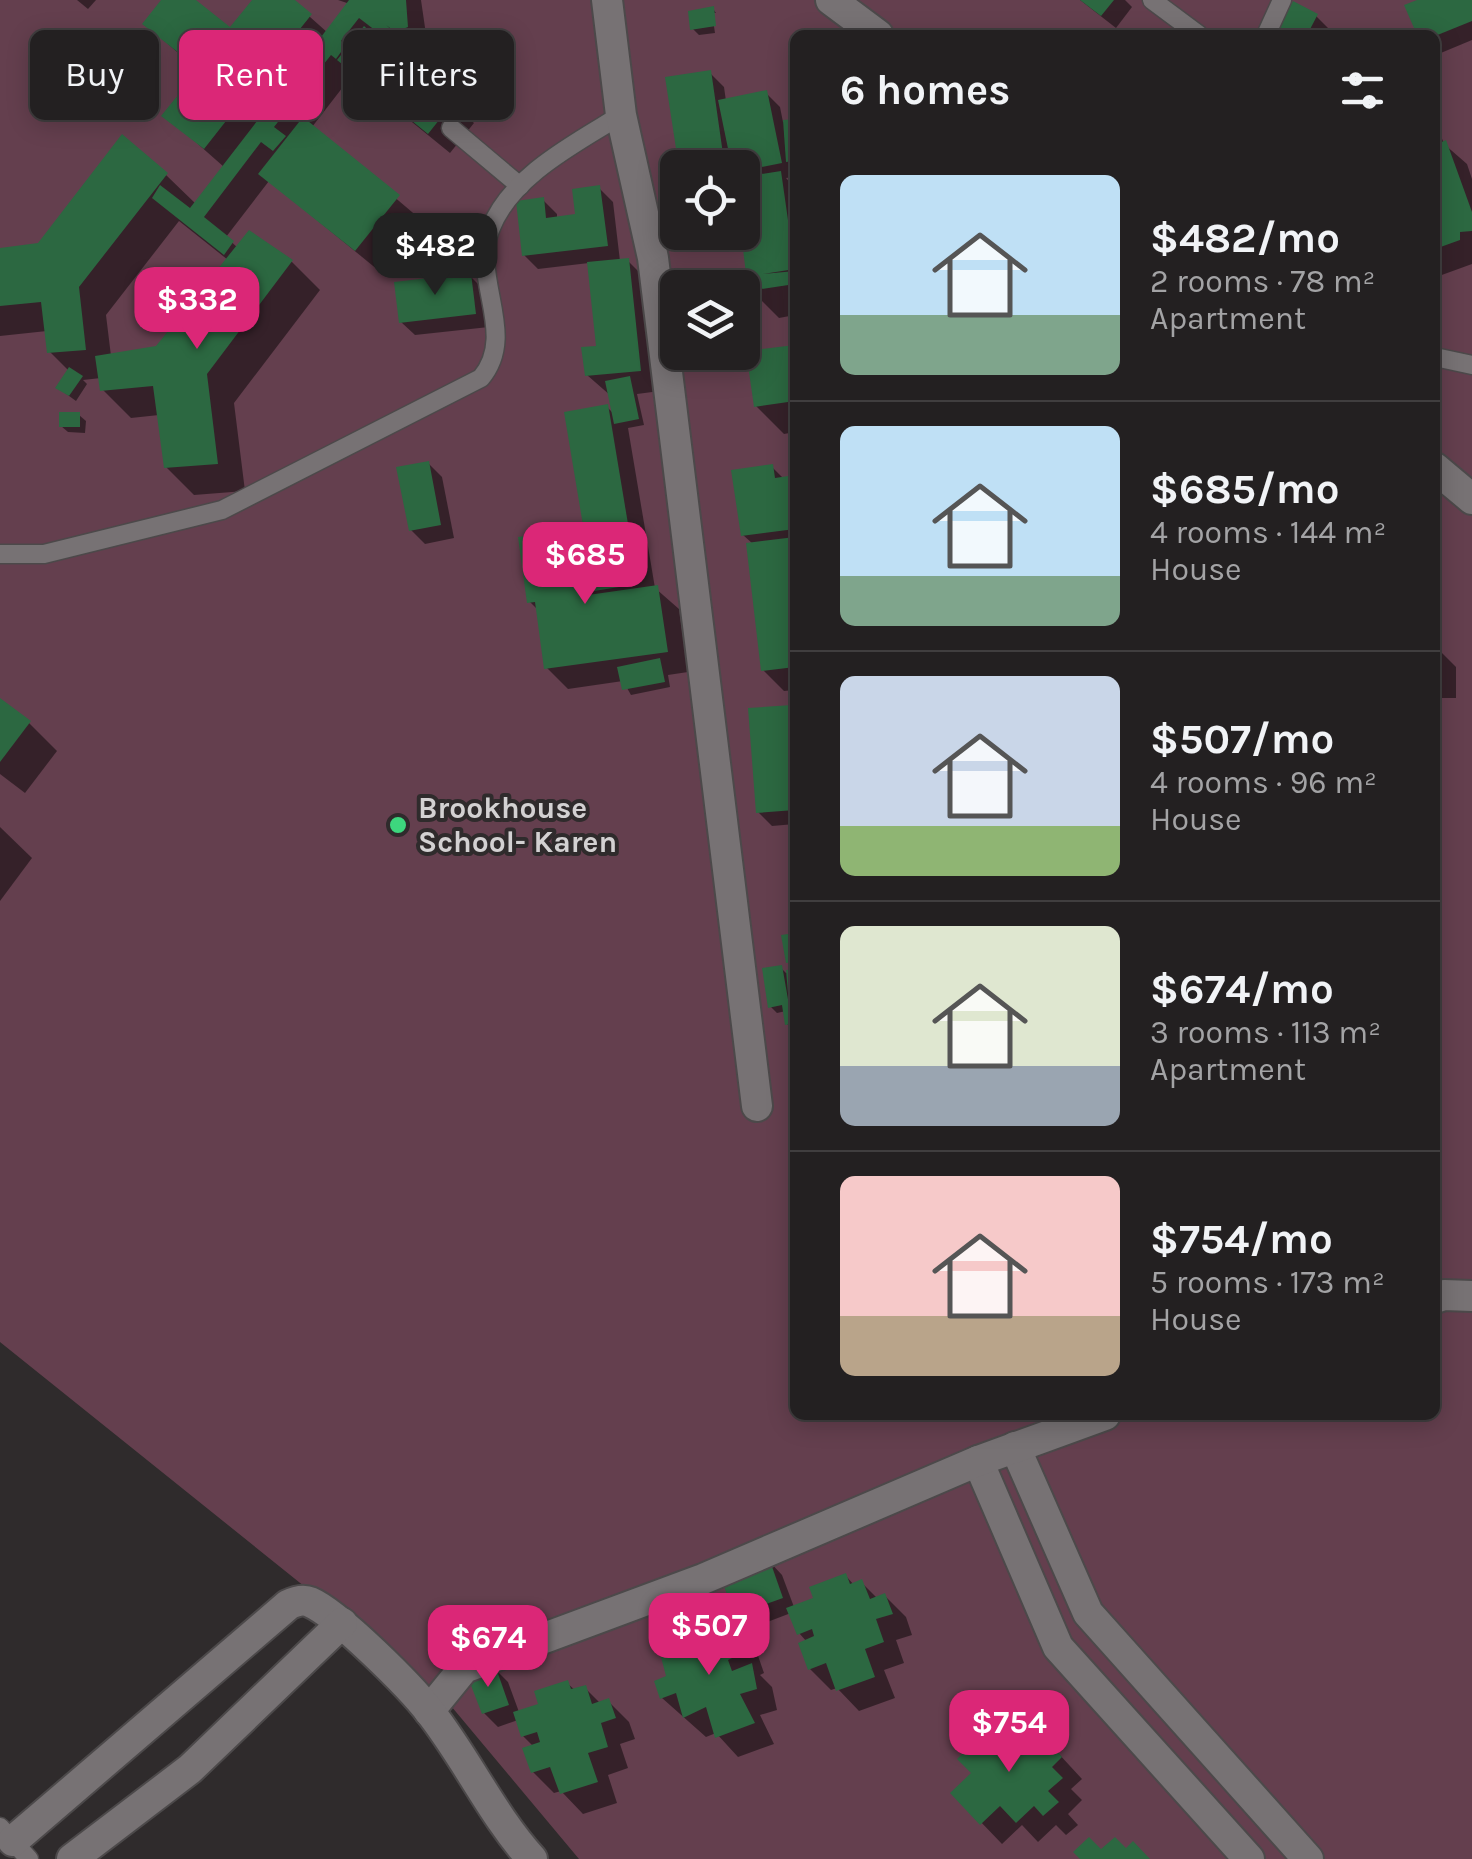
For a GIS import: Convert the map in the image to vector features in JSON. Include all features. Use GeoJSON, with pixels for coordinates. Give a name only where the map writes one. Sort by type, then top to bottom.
{"type":"FeatureCollection","features":[{"type":"Feature","properties":{"kind":"street"},"geometry":{"type":"LineString","coordinates":[[608,0],[621,115],[653,258],[757,1106]]}},
{"type":"Feature","properties":{"kind":"street"},"geometry":{"type":"LineString","coordinates":[[831,0],[871,30]]}},
{"type":"Feature","properties":{"kind":"street"},"geometry":{"type":"LineString","coordinates":[[1440,472],[1472,499]]}},
{"type":"Feature","properties":{"kind":"street"},"geometry":{"type":"LineString","coordinates":[[1440,1296],[1472,1296]]}},
{"type":"Feature","properties":{"kind":"street"},"geometry":{"type":"LineString","coordinates":[[429,1711],[464,1668],[702,1579],[1014,1447],[1091,1420]]}},
{"type":"Feature","properties":{"kind":"street"},"geometry":{"type":"LineString","coordinates":[[1014,1447],[1088,1613],[1308,1859]]}},
{"type":"Feature","properties":{"kind":"street"},"geometry":{"type":"LineString","coordinates":[[978,1462],[1058,1647],[1249,1859]]}},
{"type":"Feature","properties":{"kind":"street"},"geometry":{"type":"LineString","coordinates":[[14,1842],[288,1604],[308,1601],[342,1623],[429,1711],[514,1840],[532,1859]]}},
{"type":"Feature","properties":{"kind":"street"},"geometry":{"type":"LineString","coordinates":[[72,1859],[190,1769],[342,1623]]}},
{"type":"Feature","properties":{"kind":"lane"},"geometry":{"type":"LineString","coordinates":[[1152,0],[1192,30]]}},
{"type":"Feature","properties":{"kind":"lane"},"geometry":{"type":"LineString","coordinates":[[1268,30],[1282,0]]}},
{"type":"Feature","properties":{"kind":"lane"},"geometry":{"type":"LineString","coordinates":[[0,554],[44,554],[222,510],[480,378],[490,367],[495,348],[495,316],[484,262],[490,230],[520,186],[562,152],[621,115]]}},
{"type":"Feature","properties":{"kind":"lane"},"geometry":{"type":"LineString","coordinates":[[450,128],[520,186]]}},
{"type":"Feature","properties":{"kind":"lane"},"geometry":{"type":"LineString","coordinates":[[1440,359],[1472,365]]}},
{"type":"Feature","properties":{"kind":"shaded area","name":"Brookhouse School- Karen"},"geometry":{"type":"Polygon","coordinates":[[[0,0],[1472,0],[1472,1859],[579,1859],[446,1700],[0,1342],[0,0]]]}},
{"type":"Feature","properties":{"kind":"building"},"geometry":{"type":"Polygon","coordinates":[[[161,0],[196,0],[230,27],[252,0],[295,0],[312,14],[299,30],[179,30],[179,53],[159,37],[159,30],[150,30],[142,24],[161,0]]]}},
{"type":"Feature","properties":{"kind":"building"},"geometry":{"type":"Polygon","coordinates":[[[349,0],[406,0],[408,27],[393,30],[386,25],[392,30],[375,30],[359,18],[350,30],[343,30],[343,49],[336,59],[331,55],[323,65],[323,34],[349,0]]]}},
{"type":"Feature","properties":{"kind":"building"},"geometry":{"type":"Polygon","coordinates":[[[1080,0],[1114,0],[1101,16],[1080,0]]]}},
{"type":"Feature","properties":{"kind":"building"},"geometry":{"type":"Polygon","coordinates":[[[1417,0],[1472,0],[1472,21],[1440,34],[1440,30],[1415,30],[1404,5],[1417,0]]]}},
{"type":"Feature","properties":{"kind":"building"},"geometry":{"type":"Polygon","coordinates":[[[1293,1],[1318,14],[1310,30],[1278,30],[1293,1]]]}},
{"type":"Feature","properties":{"kind":"building"},"geometry":{"type":"Polygon","coordinates":[[[714,6],[716,26],[690,30],[688,11],[714,6]]]}},
{"type":"Feature","properties":{"kind":"building"},"geometry":{"type":"Polygon","coordinates":[[[711,70],[722,150],[676,150],[665,77],[711,70]]]}},
{"type":"Feature","properties":{"kind":"building"},"geometry":{"type":"Polygon","coordinates":[[[767,90],[782,163],[760,167],[760,150],[728,150],[718,100],[767,90]]]}},
{"type":"Feature","properties":{"kind":"building"},"geometry":{"type":"Polygon","coordinates":[[[179,94],[179,120],[227,120],[204,149],[161,116],[179,94]]]}},
{"type":"Feature","properties":{"kind":"building"},"geometry":{"type":"Polygon","coordinates":[[[790,119],[790,162],[786,162],[783,120],[790,119]]]}},
{"type":"Feature","properties":{"kind":"building"},"geometry":{"type":"Polygon","coordinates":[[[258,120],[280,120],[274,127],[286,136],[273,151],[261,142],[204,217],[234,241],[224,255],[152,198],[160,185],[190,208],[258,120]]]}},
{"type":"Feature","properties":{"kind":"building"},"geometry":{"type":"Polygon","coordinates":[[[301,120],[307,120],[400,195],[355,251],[258,174],[301,120]]]}},
{"type":"Feature","properties":{"kind":"building"},"geometry":{"type":"Polygon","coordinates":[[[411,120],[439,120],[428,134],[411,120]]]}},
{"type":"Feature","properties":{"kind":"building"},"geometry":{"type":"Polygon","coordinates":[[[122,134],[168,173],[79,287],[86,350],[47,353],[41,302],[0,306],[0,248],[38,243],[122,134]]]}},
{"type":"Feature","properties":{"kind":"building"},"geometry":{"type":"Polygon","coordinates":[[[1446,140],[1472,212],[1472,231],[1460,232],[1460,240],[1440,247],[1440,143],[1446,140]]]}},
{"type":"Feature","properties":{"kind":"building"},"geometry":{"type":"Polygon","coordinates":[[[781,171],[790,234],[790,270],[763,274],[790,271],[790,285],[760,289],[760,270],[746,270],[743,250],[760,250],[760,174],[781,171]]]}},
{"type":"Feature","properties":{"kind":"building"},"geometry":{"type":"Polygon","coordinates":[[[600,185],[608,246],[522,256],[516,201],[544,197],[546,218],[575,214],[572,189],[600,185]]]}},
{"type":"Feature","properties":{"kind":"building"},"geometry":{"type":"Polygon","coordinates":[[[249,230],[293,260],[207,374],[218,464],[164,468],[153,386],[100,391],[95,356],[156,346],[249,230]]]}},
{"type":"Feature","properties":{"kind":"building"},"geometry":{"type":"Polygon","coordinates":[[[629,258],[641,371],[585,376],[581,347],[596,346],[587,262],[629,258]]]}},
{"type":"Feature","properties":{"kind":"building"},"geometry":{"type":"Polygon","coordinates":[[[471,273],[476,314],[399,323],[394,282],[471,273]]]}},
{"type":"Feature","properties":{"kind":"building"},"geometry":{"type":"Polygon","coordinates":[[[790,346],[790,402],[754,407],[749,370],[760,370],[760,349],[790,346]]]}},
{"type":"Feature","properties":{"kind":"building"},"geometry":{"type":"Polygon","coordinates":[[[69,367],[83,376],[69,396],[55,388],[69,367]]]}},
{"type":"Feature","properties":{"kind":"building"},"geometry":{"type":"Polygon","coordinates":[[[630,376],[639,419],[614,424],[605,381],[630,376]]]}},
{"type":"Feature","properties":{"kind":"building"},"geometry":{"type":"Polygon","coordinates":[[[608,404],[638,584],[594,591],[564,412],[608,404]]]}},
{"type":"Feature","properties":{"kind":"building"},"geometry":{"type":"Polygon","coordinates":[[[59,412],[80,412],[80,427],[59,427],[59,412]]]}},
{"type":"Feature","properties":{"kind":"building"},"geometry":{"type":"Polygon","coordinates":[[[429,461],[441,525],[409,531],[396,467],[429,461]]]}},
{"type":"Feature","properties":{"kind":"building"},"geometry":{"type":"Polygon","coordinates":[[[773,464],[775,478],[790,476],[790,530],[741,536],[731,470],[773,464]]]}},
{"type":"Feature","properties":{"kind":"building"},"geometry":{"type":"Polygon","coordinates":[[[579,529],[588,595],[658,585],[668,652],[544,669],[535,602],[527,603],[518,537],[579,529]]]}},
{"type":"Feature","properties":{"kind":"building"},"geometry":{"type":"Polygon","coordinates":[[[790,538],[790,668],[761,671],[746,543],[790,538]]]}},
{"type":"Feature","properties":{"kind":"building"},"geometry":{"type":"Polygon","coordinates":[[[660,658],[665,682],[622,690],[617,667],[660,658]]]}},
{"type":"Feature","properties":{"kind":"building"},"geometry":{"type":"Polygon","coordinates":[[[0,698],[31,721],[0,762],[0,698]]]}},
{"type":"Feature","properties":{"kind":"building"},"geometry":{"type":"Polygon","coordinates":[[[790,705],[790,810],[756,813],[748,708],[790,705]]]}},
{"type":"Feature","properties":{"kind":"building"},"geometry":{"type":"Polygon","coordinates":[[[790,934],[790,963],[786,963],[781,935],[790,934]]]}},
{"type":"Feature","properties":{"kind":"building"},"geometry":{"type":"Polygon","coordinates":[[[782,965],[789,1005],[786,970],[790,970],[790,1024],[785,1025],[782,1005],[768,1008],[762,968],[782,965]]]}},
{"type":"Feature","properties":{"kind":"building"},"geometry":{"type":"Polygon","coordinates":[[[769,1558],[783,1598],[735,1615],[720,1576],[769,1558]]]}},
{"type":"Feature","properties":{"kind":"building"},"geometry":{"type":"Polygon","coordinates":[[[846,1573],[850,1584],[862,1579],[870,1599],[885,1593],[893,1614],[876,1619],[884,1642],[865,1649],[875,1677],[836,1691],[826,1663],[808,1670],[798,1643],[814,1636],[812,1629],[797,1635],[786,1608],[813,1598],[809,1587],[846,1573]]]}},
{"type":"Feature","properties":{"kind":"building"},"geometry":{"type":"Polygon","coordinates":[[[704,1626],[707,1636],[735,1626],[744,1652],[728,1660],[732,1671],[752,1663],[757,1689],[740,1694],[755,1723],[715,1738],[706,1707],[683,1718],[676,1693],[660,1699],[654,1681],[666,1676],[661,1657],[674,1652],[667,1639],[704,1626]]]}},
{"type":"Feature","properties":{"kind":"building"},"geometry":{"type":"Polygon","coordinates":[[[495,1665],[509,1705],[482,1714],[467,1675],[495,1665]]]}},
{"type":"Feature","properties":{"kind":"building"},"geometry":{"type":"Polygon","coordinates":[[[568,1680],[571,1689],[586,1685],[592,1704],[609,1698],[616,1718],[601,1723],[608,1747],[588,1753],[598,1782],[560,1794],[550,1767],[531,1773],[522,1748],[540,1742],[537,1732],[521,1737],[513,1712],[538,1704],[534,1691],[568,1680]]]}},
{"type":"Feature","properties":{"kind":"building"},"geometry":{"type":"Polygon","coordinates":[[[1009,1719],[1027,1738],[1037,1729],[1062,1757],[1052,1767],[1063,1778],[1048,1791],[1059,1802],[1043,1816],[1034,1806],[1016,1823],[1000,1806],[980,1825],[950,1793],[971,1773],[957,1759],[978,1739],[992,1754],[1001,1746],[991,1736],[1009,1719]]]}},
{"type":"Feature","properties":{"kind":"building"},"geometry":{"type":"Polygon","coordinates":[[[1089,1837],[1101,1849],[1115,1837],[1126,1848],[1133,1841],[1150,1859],[1080,1859],[1073,1852],[1089,1837]]]}},
{"type":"Feature","properties":{"kind":"place","name":"Brookhouse School- Karen"},"geometry":{"type":"Point","coordinates":[398,825]}}]}
